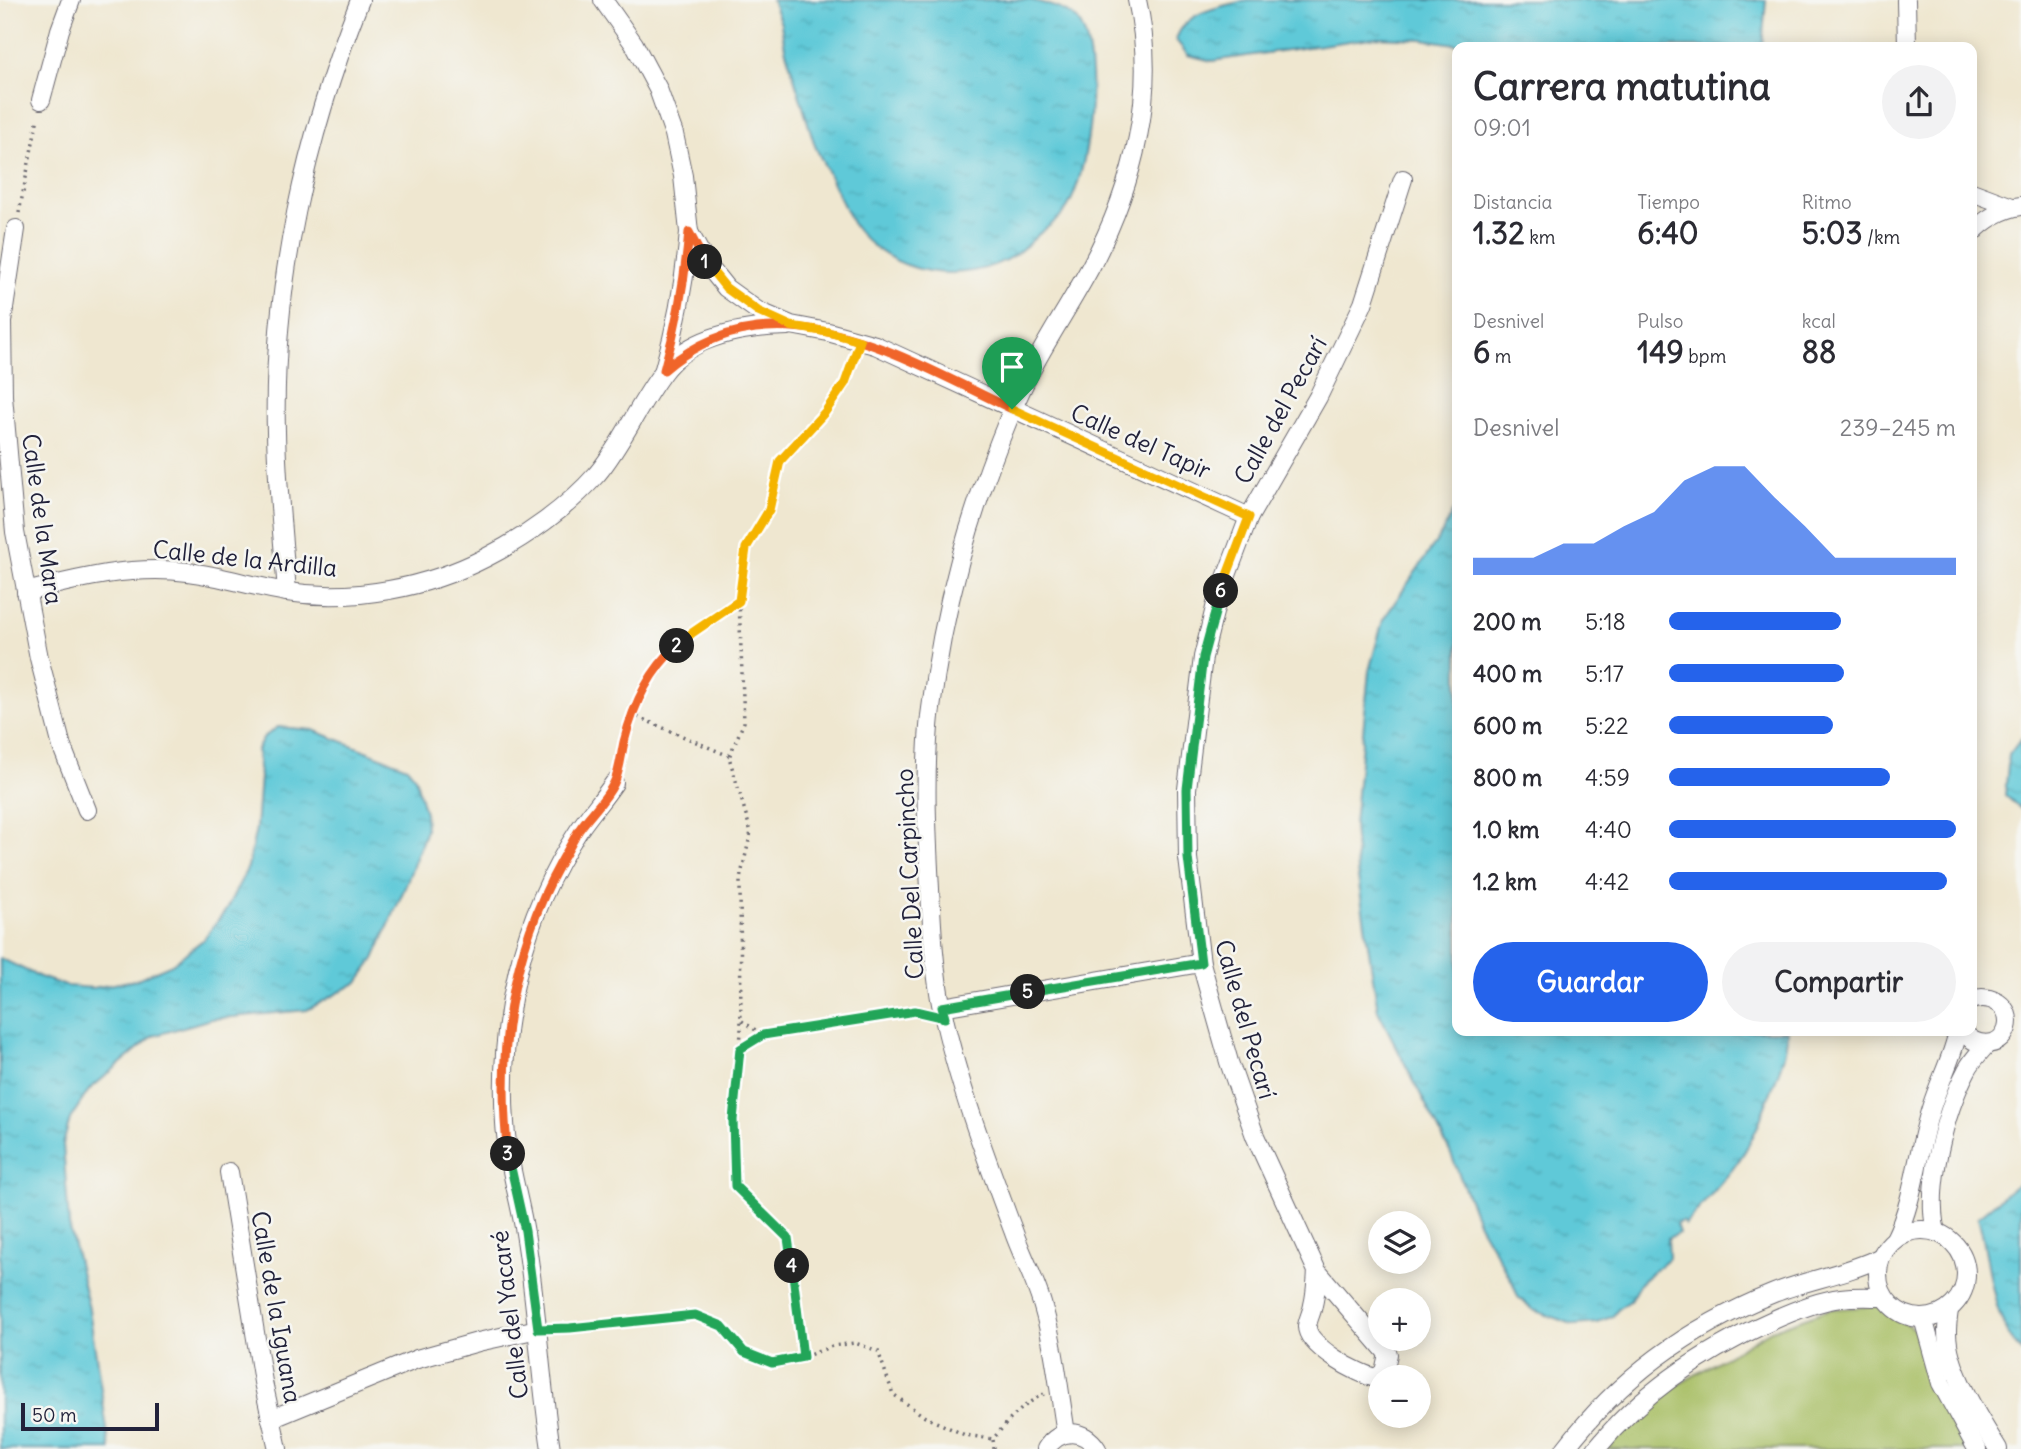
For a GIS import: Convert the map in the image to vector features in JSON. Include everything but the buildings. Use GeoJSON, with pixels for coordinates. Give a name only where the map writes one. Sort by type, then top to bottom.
{"type":"FeatureCollection","features":[{"type":"Feature","properties":{"kind":"street"},"geometry":{"type":"LineString","coordinates":[[41,100],[71,0]]}},
{"type":"Feature","properties":{"kind":"street"},"geometry":{"type":"LineString","coordinates":[[287,592],[276,431],[278,366],[287,267],[299,198],[316,127],[360,0]]}},
{"type":"Feature","properties":{"kind":"street","name":"Calle de la Ardilla"},"geometry":{"type":"LineString","coordinates":[[26,592],[102,573],[149,571],[187,572],[287,592],[331,595],[412,586],[447,575],[487,557],[525,534],[564,505],[596,474],[625,435],[664,370],[675,331],[685,277],[689,232],[684,176],[674,134],[658,89],[634,44],[603,0]]}},
{"type":"Feature","properties":{"kind":"street","name":"Calle Del Carpincho"},"geometry":{"type":"LineString","coordinates":[[1066,1433],[1052,1341],[1042,1302],[986,1157],[944,1013],[932,926],[926,776],[938,657],[955,571],[976,502],[1012,409],[1040,352],[1096,256],[1124,193],[1144,99],[1143,26],[1137,0]]}},
{"type":"Feature","properties":{"kind":"street"},"geometry":{"type":"LineString","coordinates":[[1906,0],[1907,42]]}},
{"type":"Feature","properties":{"kind":"street","name":"Calle del Pecarí"},"geometry":{"type":"LineString","coordinates":[[1317,1271],[1316,1293],[1307,1328],[1311,1339],[1364,1376],[1376,1378],[1384,1372],[1388,1364],[1388,1354],[1317,1271],[1255,1136],[1229,1062],[1201,963],[1188,858],[1187,789],[1203,657],[1216,604],[1249,517],[1318,397],[1349,335],[1379,260],[1403,179]]}},
{"type":"Feature","properties":{"kind":"street"},"geometry":{"type":"LineString","coordinates":[[1977,194],[2017,207]]}},
{"type":"Feature","properties":{"kind":"street"},"geometry":{"type":"LineString","coordinates":[[1977,229],[1992,217],[2017,207]]}},
{"type":"Feature","properties":{"kind":"street","name":"Calle de la Mara"},"geometry":{"type":"LineString","coordinates":[[16,229],[2,322],[3,396],[15,532],[39,658],[62,747],[87,810]]}},
{"type":"Feature","properties":{"kind":"street","name":"Calle de la Ardilla"},"geometry":{"type":"LineString","coordinates":[[689,232],[706,263],[726,288],[758,311],[791,326]]}},
{"type":"Feature","properties":{"kind":"street","name":"Calle de la Ardilla"},"geometry":{"type":"LineString","coordinates":[[664,370],[684,353],[703,342],[756,327],[791,326],[828,332],[875,345],[1012,409]]}},
{"type":"Feature","properties":{"kind":"street","name":"Calle del Tapir"},"geometry":{"type":"LineString","coordinates":[[1012,409],[1249,517]]}},
{"type":"Feature","properties":{"kind":"street","name":"Calle del Yacaré"},"geometry":{"type":"LineString","coordinates":[[551,1449],[525,1231],[509,1161],[505,1125],[503,1075],[506,1027],[516,977],[529,933],[553,878],[579,831],[614,783]]}},
{"type":"Feature","properties":{"kind":"street"},"geometry":{"type":"LineString","coordinates":[[944,1013],[1201,963]]}},
{"type":"Feature","properties":{"kind":"street"},"geometry":{"type":"LineString","coordinates":[[1936,1233],[1931,1214],[1932,1186],[1942,1138],[1966,1070],[1987,1044],[1999,1039],[2014,1021],[1998,1002],[1986,997],[1977,999]]}},
{"type":"Feature","properties":{"kind":"street"},"geometry":{"type":"LineString","coordinates":[[1895,1239],[1922,1230],[1948,1238],[1958,1248],[1964,1260],[1966,1274],[1958,1300],[1949,1310],[1923,1318],[1908,1316],[1894,1309],[1884,1297],[1878,1270],[1881,1257],[1895,1239],[1907,1211],[1930,1109],[1959,1036]]}},
{"type":"Feature","properties":{"kind":"street"},"geometry":{"type":"LineString","coordinates":[[1967,1036],[1973,1041],[1987,1044]]}},
{"type":"Feature","properties":{"kind":"street","name":"Calle de la Iguana"},"geometry":{"type":"LineString","coordinates":[[229,1172],[263,1382],[278,1449]]}},
{"type":"Feature","properties":{"kind":"street"},"geometry":{"type":"LineString","coordinates":[[1565,1449],[1605,1401],[1631,1377],[1695,1331],[1774,1293],[1858,1268],[1881,1257]]}},
{"type":"Feature","properties":{"kind":"street"},"geometry":{"type":"LineString","coordinates":[[1596,1449],[1663,1383],[1702,1355],[1795,1310],[1843,1298],[1884,1297]]}},
{"type":"Feature","properties":{"kind":"street"},"geometry":{"type":"LineString","coordinates":[[1949,1310],[1947,1333],[1950,1351],[1979,1417],[1998,1449]]}},
{"type":"Feature","properties":{"kind":"street"},"geometry":{"type":"LineString","coordinates":[[1923,1318],[1941,1383],[1977,1449]]}},
{"type":"Feature","properties":{"kind":"street"},"geometry":{"type":"LineString","coordinates":[[271,1419],[418,1359],[538,1329]]}},
{"type":"Feature","properties":{"kind":"street"},"geometry":{"type":"LineString","coordinates":[[1046,1449],[1051,1441],[1066,1433],[1084,1435],[1098,1449]]}},
{"type":"Feature","properties":{"kind":"path"},"geometry":{"type":"LineString","coordinates":[[16,229],[41,100]]}},
{"type":"Feature","properties":{"kind":"path"},"geometry":{"type":"LineString","coordinates":[[803,1357],[788,1238],[735,1186],[733,1120],[741,1020],[740,879],[751,832],[729,757],[744,722],[739,601],[746,548],[769,510],[780,461],[825,412],[845,383],[860,341]]}},
{"type":"Feature","properties":{"kind":"path"},"geometry":{"type":"LineString","coordinates":[[614,783],[631,713],[661,661],[692,633],[739,601]]}},
{"type":"Feature","properties":{"kind":"path"},"geometry":{"type":"LineString","coordinates":[[631,713],[729,757]]}},
{"type":"Feature","properties":{"kind":"path"},"geometry":{"type":"LineString","coordinates":[[740,1049],[763,1035],[915,1011],[944,1013]]}},
{"type":"Feature","properties":{"kind":"path"},"geometry":{"type":"LineString","coordinates":[[741,1020],[763,1035]]}},
{"type":"Feature","properties":{"kind":"path"},"geometry":{"type":"LineString","coordinates":[[538,1329],[695,1315],[722,1326],[744,1352],[772,1363],[803,1357],[832,1346],[855,1343],[878,1351],[892,1394],[925,1417],[965,1435],[993,1440]]}},
{"type":"Feature","properties":{"kind":"path"},"geometry":{"type":"LineString","coordinates":[[994,1449],[993,1440],[1007,1423],[1034,1399],[1059,1387]]}},
{"type":"Feature","properties":{"kind":"green space"},"geometry":{"type":"Polygon","coordinates":[[[1879,1306],[1915,1330],[1934,1392],[1966,1449],[1607,1449],[1651,1401],[1771,1330],[1830,1309],[1879,1306]]]}},
{"type":"Feature","properties":{"kind":"water"},"geometry":{"type":"Polygon","coordinates":[[[772,0],[1030,0],[1069,13],[1078,21],[1086,37],[1091,87],[1090,117],[1081,173],[1064,212],[1016,254],[995,265],[973,271],[928,271],[907,265],[868,242],[853,225],[815,146],[772,0]]]}},
{"type":"Feature","properties":{"kind":"water"},"geometry":{"type":"Polygon","coordinates":[[[1247,0],[1766,0],[1762,42],[1452,44],[1377,37],[1212,61],[1188,55],[1176,40],[1181,30],[1196,16],[1247,0]]]}},
{"type":"Feature","properties":{"kind":"water"},"geometry":{"type":"Polygon","coordinates":[[[1452,514],[1452,1036],[1786,1036],[1778,1074],[1748,1146],[1685,1225],[1682,1221],[1676,1224],[1679,1233],[1668,1238],[1669,1258],[1640,1283],[1630,1301],[1613,1316],[1597,1323],[1575,1325],[1533,1310],[1518,1297],[1512,1281],[1479,1224],[1450,1152],[1378,1011],[1357,871],[1354,824],[1369,671],[1383,620],[1442,533],[1452,514]]]}},
{"type":"Feature","properties":{"kind":"water"},"geometry":{"type":"Polygon","coordinates":[[[278,727],[313,730],[407,767],[415,777],[425,813],[426,830],[406,885],[374,959],[358,982],[307,1010],[211,1019],[153,1036],[89,1090],[70,1119],[63,1144],[69,1225],[89,1309],[110,1449],[0,1449],[0,958],[66,986],[93,988],[135,980],[172,964],[204,939],[226,910],[248,867],[256,828],[260,777],[257,750],[264,737],[278,727]]]}},
{"type":"Feature","properties":{"kind":"water"},"geometry":{"type":"Polygon","coordinates":[[[2021,739],[2021,809],[2005,795],[2009,755],[2021,739]]]}},
{"type":"Feature","properties":{"kind":"water"},"geometry":{"type":"Polygon","coordinates":[[[2021,1181],[2021,1352],[2010,1337],[1997,1305],[1978,1217],[2021,1181]]]}},
{"type":"Feature","properties":{"kind":"route"},"geometry":{"type":"LineString","coordinates":[[1012,409],[875,345],[828,332],[791,326],[734,331],[703,342],[684,353],[664,370],[675,331],[685,277],[689,232],[706,263],[726,288],[758,311],[791,326],[860,341],[845,383],[825,412],[780,461],[769,510],[746,548],[739,601],[692,633],[661,661],[631,713],[614,783],[579,831],[553,878],[529,933],[516,977],[506,1027],[503,1075],[509,1161],[525,1231],[538,1329],[695,1315],[722,1326],[744,1352],[772,1363],[803,1357],[788,1238],[735,1186],[733,1120],[740,1049],[763,1035],[915,1011],[945,1018],[942,1007],[1201,963],[1188,858],[1187,789],[1203,657],[1216,604],[1249,517],[1012,409]]}}]}
